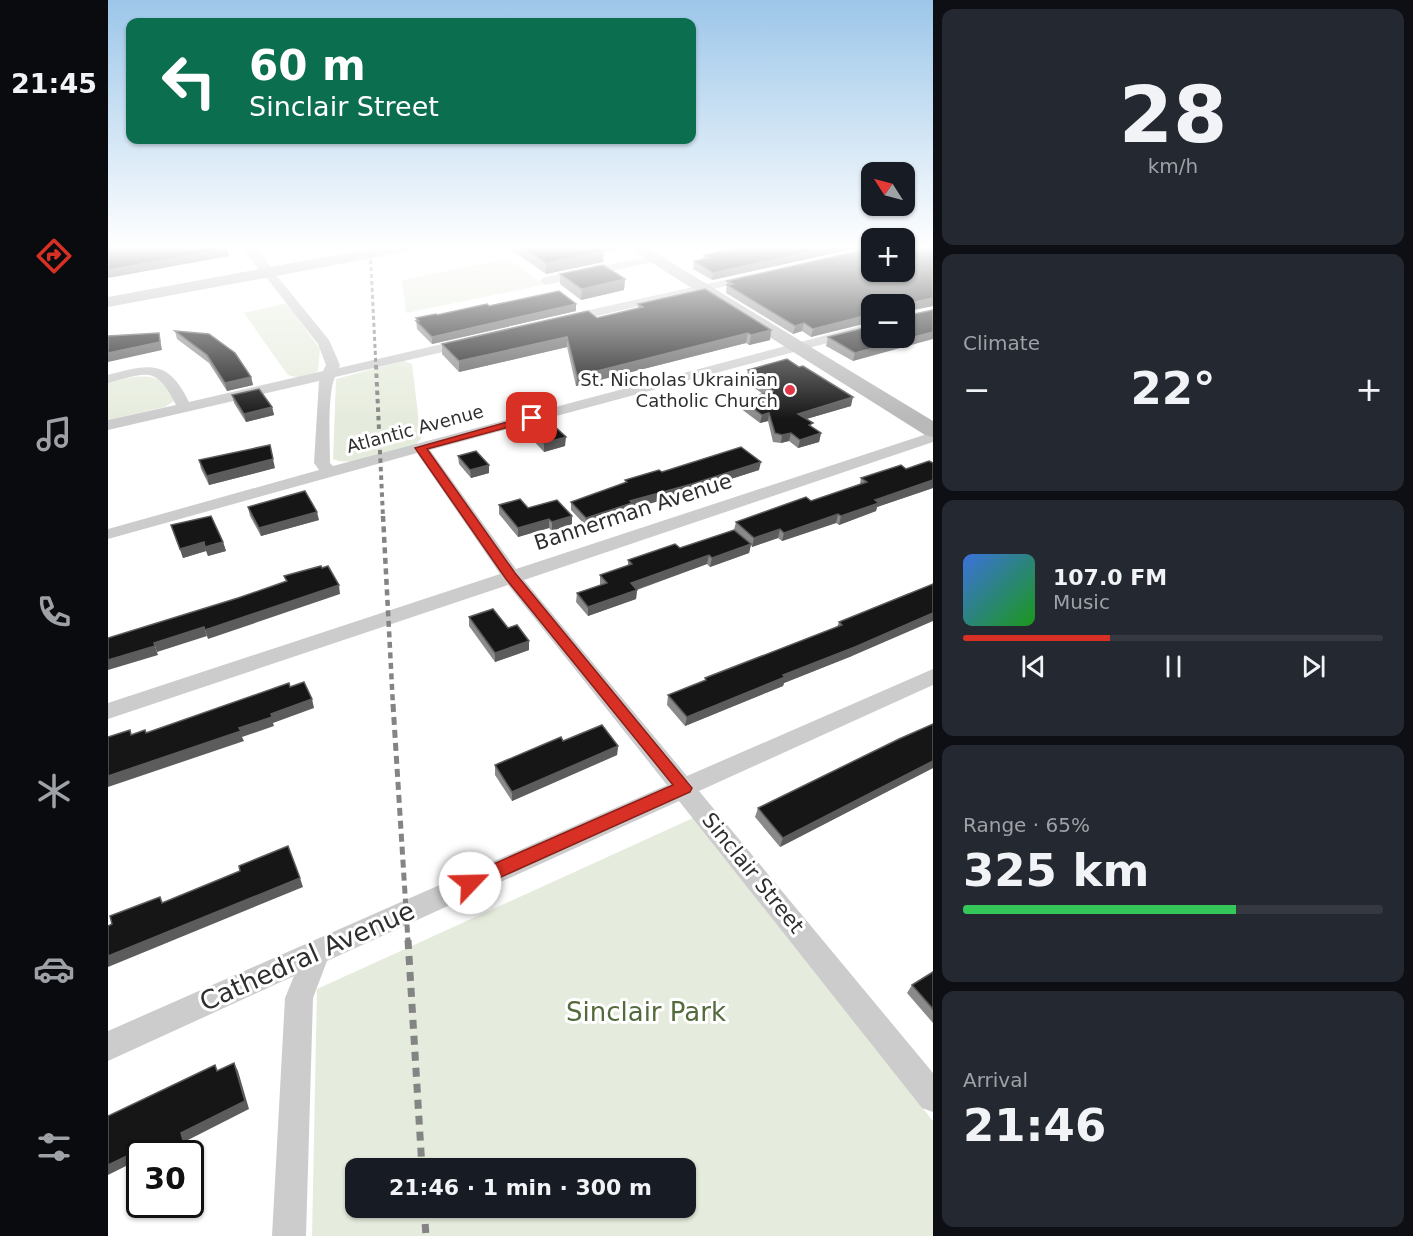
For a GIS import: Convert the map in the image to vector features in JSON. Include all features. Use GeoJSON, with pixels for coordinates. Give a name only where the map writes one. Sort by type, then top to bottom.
{"type":"FeatureCollection","features":[{"type":"Feature","properties":{"kind":"main road"},"geometry":{"type":"LineString","coordinates":[[727,304],[933,430]]}},
{"type":"Feature","properties":{"kind":"street"},"geometry":{"type":"LineString","coordinates":[[293,304],[324,343],[333,365],[327,374],[322,463],[329,472]]}},
{"type":"Feature","properties":{"kind":"street"},"geometry":{"type":"LineString","coordinates":[[557,322],[635,304]]}},
{"type":"Feature","properties":{"kind":"street","name":"Atlantic Avenue"},"geometry":{"type":"LineString","coordinates":[[108,534],[329,472],[861,330]]}},
{"type":"Feature","properties":{"kind":"street"},"geometry":{"type":"LineString","coordinates":[[108,425],[479,339]]}},
{"type":"Feature","properties":{"kind":"street"},"geometry":{"type":"LineString","coordinates":[[108,379],[150,372],[162,375],[170,379],[185,407]]}},
{"type":"Feature","properties":{"kind":"street","name":"Bannerman Avenue"},"geometry":{"type":"LineString","coordinates":[[108,711],[933,437]]}},
{"type":"Feature","properties":{"kind":"street","name":"Sinclair Street"},"geometry":{"type":"LineString","coordinates":[[421,448],[511,576],[933,1097]]}},
{"type":"Feature","properties":{"kind":"street","name":"Cathedral Avenue"},"geometry":{"type":"LineString","coordinates":[[108,1046],[933,675]]}},
{"type":"Feature","properties":{"kind":"street"},"geometry":{"type":"LineString","coordinates":[[289,1236],[299,999],[317,952]]}},
{"type":"Feature","properties":{"kind":"green space"},"geometry":{"type":"Polygon","coordinates":[[[283,304],[288,305],[320,349],[318,371],[307,376],[298,377],[287,374],[244,313],[283,304]]]}},
{"type":"Feature","properties":{"kind":"green space"},"geometry":{"type":"Polygon","coordinates":[[[405,304],[452,304],[406,313],[405,304]]]}},
{"type":"Feature","properties":{"kind":"green space"},"geometry":{"type":"Polygon","coordinates":[[[403,361],[412,364],[421,439],[415,445],[373,458],[351,461],[333,459],[336,379],[403,361]]]}},
{"type":"Feature","properties":{"kind":"green space"},"geometry":{"type":"Polygon","coordinates":[[[133,377],[160,380],[174,401],[165,407],[108,420],[108,382],[133,377]]]}},
{"type":"Feature","properties":{"kind":"green space","name":"Sinclair Park"},"geometry":{"type":"Polygon","coordinates":[[[693,818],[933,1121],[933,1236],[312,1236],[317,989],[693,818]]]}},
{"type":"Feature","properties":{"kind":"building"},"geometry":{"type":"Polygon","coordinates":[[[487,304],[489,306],[500,304],[576,304],[432,337],[416,321],[419,321],[416,318],[487,304]]]}},
{"type":"Feature","properties":{"kind":"building"},"geometry":{"type":"Polygon","coordinates":[[[638,304],[729,304],[771,330],[751,335],[748,333],[577,376],[567,337],[459,361],[442,344],[588,311],[597,318],[643,307],[638,304]]]}},
{"type":"Feature","properties":{"kind":"building"},"geometry":{"type":"Polygon","coordinates":[[[758,304],[861,304],[861,317],[813,329],[804,323],[795,326],[758,304]]]}},
{"type":"Feature","properties":{"kind":"building"},"geometry":{"type":"Polygon","coordinates":[[[933,310],[933,332],[915,337],[915,314],[933,310]]]}},
{"type":"Feature","properties":{"kind":"building"},"geometry":{"type":"Polygon","coordinates":[[[861,329],[861,348],[874,348],[855,353],[828,337],[861,329]]]}},
{"type":"Feature","properties":{"kind":"building"},"geometry":{"type":"Polygon","coordinates":[[[175,331],[209,334],[235,353],[251,377],[225,383],[207,355],[175,331]]]}},
{"type":"Feature","properties":{"kind":"building"},"geometry":{"type":"Polygon","coordinates":[[[159,333],[160,342],[108,353],[108,336],[159,333]]]}},
{"type":"Feature","properties":{"kind":"building"},"geometry":{"type":"Polygon","coordinates":[[[787,359],[799,367],[803,366],[853,397],[798,414],[813,423],[809,425],[821,433],[800,440],[791,433],[782,435],[775,433],[769,413],[762,415],[742,400],[773,391],[755,379],[759,378],[748,370],[787,359]]]}},
{"type":"Feature","properties":{"kind":"building"},"geometry":{"type":"Polygon","coordinates":[[[259,389],[272,407],[244,414],[232,395],[259,389]]]}},
{"type":"Feature","properties":{"kind":"building"},"geometry":{"type":"Polygon","coordinates":[[[551,423],[566,437],[544,443],[531,430],[551,423]]]}},
{"type":"Feature","properties":{"kind":"building"},"geometry":{"type":"Polygon","coordinates":[[[270,445],[273,459],[207,476],[199,460],[270,445]]]}},
{"type":"Feature","properties":{"kind":"building"},"geometry":{"type":"Polygon","coordinates":[[[741,447],[761,462],[630,501],[632,503],[586,518],[571,502],[627,482],[625,480],[659,470],[662,472],[741,447]]]}},
{"type":"Feature","properties":{"kind":"building"},"geometry":{"type":"Polygon","coordinates":[[[476,451],[489,465],[470,470],[458,456],[476,451]]]}},
{"type":"Feature","properties":{"kind":"building"},"geometry":{"type":"Polygon","coordinates":[[[929,461],[933,463],[933,480],[875,500],[879,503],[841,516],[838,514],[784,533],[780,529],[754,538],[736,522],[806,497],[811,501],[867,482],[861,478],[901,465],[906,469],[929,461]]]}},
{"type":"Feature","properties":{"kind":"building"},"geometry":{"type":"Polygon","coordinates":[[[305,491],[317,512],[259,528],[248,507],[305,491]]]}},
{"type":"Feature","properties":{"kind":"building"},"geometry":{"type":"Polygon","coordinates":[[[520,499],[528,508],[557,500],[572,516],[552,522],[549,519],[518,528],[499,505],[520,499]]]}},
{"type":"Feature","properties":{"kind":"building"},"geometry":{"type":"Polygon","coordinates":[[[211,516],[223,542],[205,547],[204,542],[180,549],[171,525],[211,516]]]}},
{"type":"Feature","properties":{"kind":"building"},"geometry":{"type":"Polygon","coordinates":[[[734,530],[751,544],[712,558],[709,555],[631,583],[637,590],[588,607],[577,593],[607,583],[600,575],[632,564],[628,560],[675,544],[680,548],[734,530]]]}},
{"type":"Feature","properties":{"kind":"building"},"geometry":{"type":"Polygon","coordinates":[[[321,566],[322,568],[328,566],[339,585],[205,630],[204,627],[154,643],[155,646],[108,660],[108,638],[238,598],[287,581],[284,576],[321,566]]]}},
{"type":"Feature","properties":{"kind":"building"},"geometry":{"type":"Polygon","coordinates":[[[933,584],[933,613],[783,675],[785,677],[687,717],[668,695],[706,680],[705,678],[842,625],[839,622],[933,584]]]}},
{"type":"Feature","properties":{"kind":"building"},"geometry":{"type":"Polygon","coordinates":[[[493,609],[508,628],[517,625],[529,641],[495,653],[469,617],[493,609]]]}},
{"type":"Feature","properties":{"kind":"building"},"geometry":{"type":"Polygon","coordinates":[[[304,682],[312,699],[271,714],[272,717],[239,728],[241,731],[108,776],[108,737],[130,730],[131,735],[145,730],[146,733],[289,683],[290,687],[304,682]]]}},
{"type":"Feature","properties":{"kind":"building"},"geometry":{"type":"Polygon","coordinates":[[[933,724],[933,761],[783,838],[758,808],[899,739],[933,724]]]}},
{"type":"Feature","properties":{"kind":"building"},"geometry":{"type":"Polygon","coordinates":[[[602,725],[618,746],[512,792],[495,765],[561,737],[563,741],[602,725]]]}},
{"type":"Feature","properties":{"kind":"building"},"geometry":{"type":"Polygon","coordinates":[[[288,846],[300,878],[108,956],[108,926],[112,924],[110,916],[160,897],[162,903],[240,871],[239,866],[288,846]]]}},
{"type":"Feature","properties":{"kind":"building"},"geometry":{"type":"Polygon","coordinates":[[[933,972],[933,1009],[912,985],[933,972]]]}},
{"type":"Feature","properties":{"kind":"building"},"geometry":{"type":"Polygon","coordinates":[[[234,1063],[245,1101],[181,1133],[183,1140],[126,1140],[126,1156],[108,1165],[108,1116],[215,1065],[217,1071],[234,1063]]]}},
{"type":"Feature","properties":{"kind":"railway"},"geometry":{"type":"LineString","coordinates":[[373,304],[376,367]]}},
{"type":"Feature","properties":{"kind":"railway"},"geometry":{"type":"LineString","coordinates":[[376,365],[383,517]]}},
{"type":"Feature","properties":{"kind":"railway"},"geometry":{"type":"LineString","coordinates":[[383,516],[393,706]]}},
{"type":"Feature","properties":{"kind":"railway"},"geometry":{"type":"LineString","coordinates":[[393,704],[408,941]]}},
{"type":"Feature","properties":{"kind":"railway"},"geometry":{"type":"LineString","coordinates":[[408,940],[421,1158]]}},
{"type":"Feature","properties":{"kind":"railway"},"geometry":{"type":"LineString","coordinates":[[425,1218],[426,1236]]}},
{"type":"Feature","properties":{"kind":"place","name":"St. Nicholas Ukrainian Catholic Church"},"geometry":{"type":"Point","coordinates":[790,390]}},
{"type":"Feature","properties":{"kind":"route"},"geometry":{"type":"LineString","coordinates":[[470,883],[684,788],[511,576],[421,448],[532,418]]}}]}
